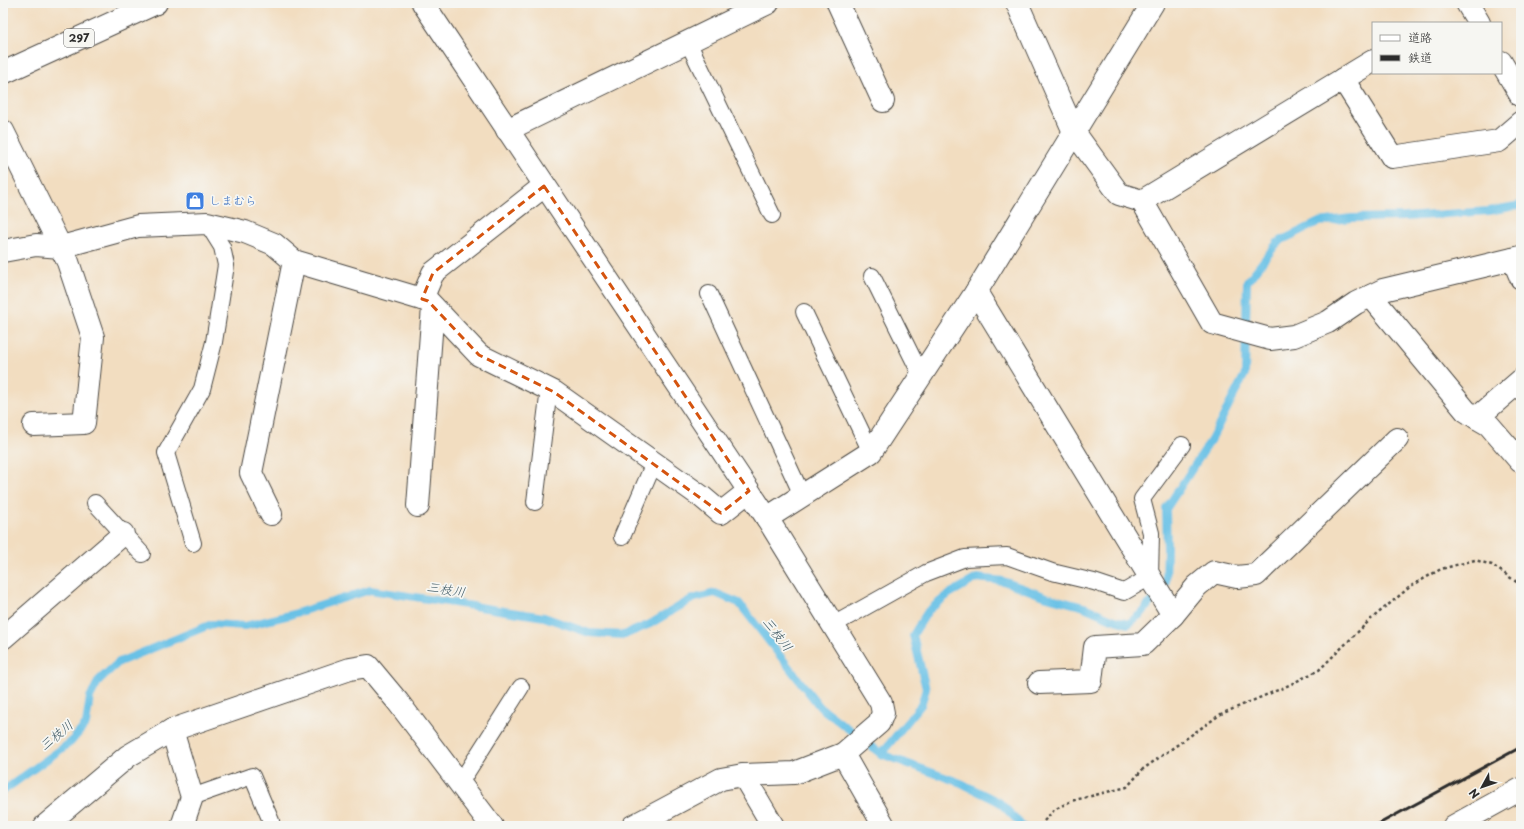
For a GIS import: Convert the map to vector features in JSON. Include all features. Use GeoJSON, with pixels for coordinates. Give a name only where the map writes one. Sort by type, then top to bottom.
{"type":"FeatureCollection","features":[{"type":"Feature","properties":{"kind":"main road","name":"297"},"geometry":{"type":"LineString","coordinates":[[3,73],[156,3]]}},
{"type":"Feature","properties":{"kind":"main road"},"geometry":{"type":"LineString","coordinates":[[423,3],[767,518],[881,703],[883,713],[879,723],[843,754],[794,773],[743,775],[721,779],[634,826]]}},
{"type":"Feature","properties":{"kind":"main road"},"geometry":{"type":"LineString","coordinates":[[507,130],[768,3]]}},
{"type":"Feature","properties":{"kind":"main road"},"geometry":{"type":"LineString","coordinates":[[838,3],[883,101]]}},
{"type":"Feature","properties":{"kind":"main road"},"geometry":{"type":"LineString","coordinates":[[1017,3],[1074,132],[1119,194],[1142,201],[1212,323],[1270,338],[1294,336],[1328,322],[1356,303],[1383,290],[1518,265]]}},
{"type":"Feature","properties":{"kind":"main road"},"geometry":{"type":"LineString","coordinates":[[767,518],[871,452],[976,292],[1153,3]]}},
{"type":"Feature","properties":{"kind":"main road"},"geometry":{"type":"LineString","coordinates":[[1467,3],[1478,22]]}},
{"type":"Feature","properties":{"kind":"main road"},"geometry":{"type":"LineString","coordinates":[[1142,201],[1372,62]]}},
{"type":"Feature","properties":{"kind":"main road"},"geometry":{"type":"LineString","coordinates":[[1502,64],[1521,96]]}},
{"type":"Feature","properties":{"kind":"main road"},"geometry":{"type":"LineString","coordinates":[[1343,79],[1392,157],[1499,141],[1521,122]]}},
{"type":"Feature","properties":{"kind":"main road"},"geometry":{"type":"LineString","coordinates":[[3,131],[68,262],[93,337],[84,423],[34,425]]}},
{"type":"Feature","properties":{"kind":"main road"},"geometry":{"type":"LineString","coordinates":[[418,506],[428,303],[433,273],[544,186]]}},
{"type":"Feature","properties":{"kind":"main road"},"geometry":{"type":"LineString","coordinates":[[3,251],[36,245],[61,247],[138,226],[207,223],[245,232],[274,244],[294,261],[428,303],[479,355],[549,389],[702,497],[721,513],[749,491]]}},
{"type":"Feature","properties":{"kind":"main road"},"geometry":{"type":"LineString","coordinates":[[271,514],[251,474],[294,261]]}},
{"type":"Feature","properties":{"kind":"main road"},"geometry":{"type":"LineString","coordinates":[[976,292],[1173,615]]}},
{"type":"Feature","properties":{"kind":"main road"},"geometry":{"type":"LineString","coordinates":[[1371,296],[1466,411],[1489,425],[1520,461],[1521,460]]}},
{"type":"Feature","properties":{"kind":"main road"},"geometry":{"type":"LineString","coordinates":[[1477,418],[1521,380]]}},
{"type":"Feature","properties":{"kind":"main road"},"geometry":{"type":"LineString","coordinates":[[1039,683],[1091,681],[1095,647],[1143,644],[1173,615],[1197,586],[1214,572],[1237,577],[1256,575],[1397,439]]}},
{"type":"Feature","properties":{"kind":"main road"},"geometry":{"type":"LineString","coordinates":[[7,628],[123,534]]}},
{"type":"Feature","properties":{"kind":"main road"},"geometry":{"type":"LineString","coordinates":[[45,826],[128,756],[172,730],[350,669],[368,666],[398,702],[492,826]]}},
{"type":"Feature","properties":{"kind":"main road"},"geometry":{"type":"LineString","coordinates":[[172,730],[192,797],[182,826]]}},
{"type":"Feature","properties":{"kind":"main road"},"geometry":{"type":"LineString","coordinates":[[843,754],[884,826]]}},
{"type":"Feature","properties":{"kind":"main road"},"geometry":{"type":"LineString","coordinates":[[743,775],[773,826]]}},
{"type":"Feature","properties":{"kind":"main road"},"geometry":{"type":"LineString","coordinates":[[1454,826],[1521,789]]}},
{"type":"Feature","properties":{"kind":"lane"},"geometry":{"type":"LineString","coordinates":[[688,42],[772,216]]}},
{"type":"Feature","properties":{"kind":"lane"},"geometry":{"type":"LineString","coordinates":[[193,543],[166,453],[202,389],[214,342],[226,265],[222,247],[207,223]]}},
{"type":"Feature","properties":{"kind":"lane"},"geometry":{"type":"LineString","coordinates":[[872,276],[922,375]]}},
{"type":"Feature","properties":{"kind":"lane"},"geometry":{"type":"LineString","coordinates":[[708,294],[802,495]]}},
{"type":"Feature","properties":{"kind":"lane"},"geometry":{"type":"LineString","coordinates":[[804,312],[871,452]]}},
{"type":"Feature","properties":{"kind":"lane"},"geometry":{"type":"LineString","coordinates":[[535,502],[549,389]]}},
{"type":"Feature","properties":{"kind":"lane"},"geometry":{"type":"LineString","coordinates":[[833,626],[926,573],[965,558],[1006,556],[1052,572],[1094,582],[1124,592],[1150,577],[1151,533],[1142,500],[1182,445]]}},
{"type":"Feature","properties":{"kind":"lane"},"geometry":{"type":"LineString","coordinates":[[622,537],[654,463]]}},
{"type":"Feature","properties":{"kind":"lane"},"geometry":{"type":"LineString","coordinates":[[95,503],[142,554]]}},
{"type":"Feature","properties":{"kind":"lane"},"geometry":{"type":"LineString","coordinates":[[460,783],[521,687]]}},
{"type":"Feature","properties":{"kind":"lane"},"geometry":{"type":"LineString","coordinates":[[192,797],[252,776],[271,821]]}},
{"type":"Feature","properties":{"kind":"path"},"geometry":{"type":"LineString","coordinates":[[1044,821],[1054,810],[1071,801],[1127,787],[1143,769],[1221,714],[1285,687],[1319,670],[1370,620],[1410,586],[1441,569],[1475,560],[1492,565],[1521,585]]}},
{"type":"Feature","properties":{"kind":"highlighted area"},"geometry":{"type":"Polygon","coordinates":[[[544,186],[749,491],[721,513],[554,392],[479,355],[428,301],[422,299],[433,273],[544,186]]]}},
{"type":"Feature","properties":{"kind":"waterway"},"geometry":{"type":"LineString","coordinates":[[881,754],[921,705],[926,689],[913,635],[928,611],[949,594],[977,578],[1003,581],[1047,597],[1084,607],[1128,624],[1142,613],[1166,582],[1166,509],[1211,440],[1245,374],[1247,282],[1278,242],[1319,222],[1352,218],[1405,217],[1489,211],[1521,205]]}},
{"type":"Feature","properties":{"kind":"waterway","name":"三枝川"},"geometry":{"type":"LineString","coordinates":[[3,791],[71,742],[86,724],[90,697],[99,680],[119,662],[212,624],[245,626],[290,615],[370,590],[544,617],[589,633],[624,635],[650,624],[692,599],[715,593],[739,603],[820,707],[881,754],[961,783],[999,802],[1023,826]]}},
{"type":"Feature","properties":{"kind":"railway"},"geometry":{"type":"LineString","coordinates":[[1375,826],[1521,747]]}},
{"type":"Feature","properties":{"kind":"place","name":"しまむら"},"geometry":{"type":"Point","coordinates":[195,201]}}]}
